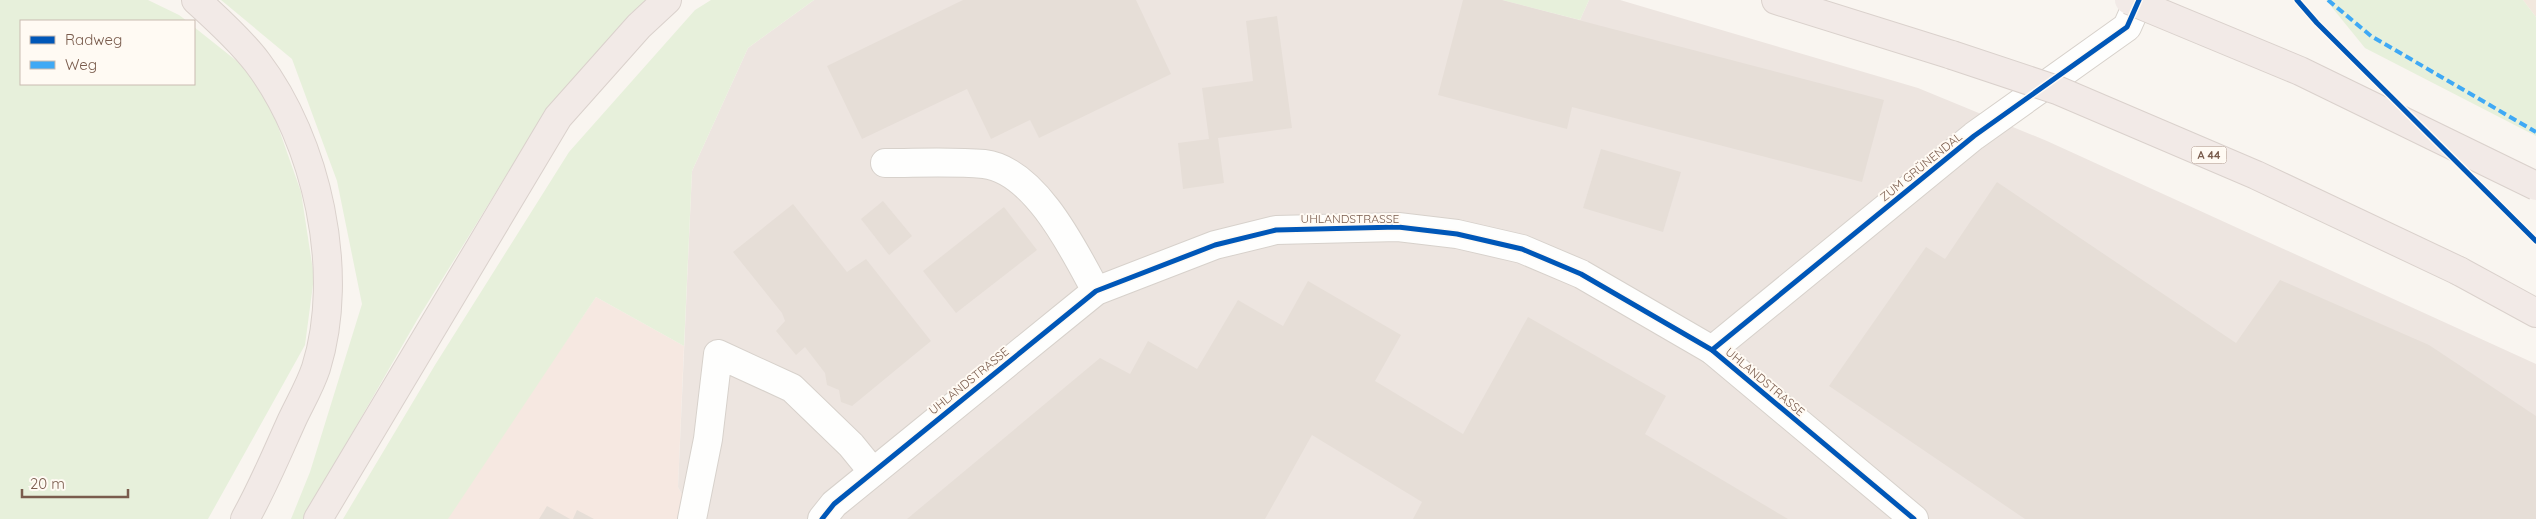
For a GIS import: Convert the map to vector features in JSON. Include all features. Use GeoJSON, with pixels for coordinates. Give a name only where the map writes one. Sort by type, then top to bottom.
{"type":"FeatureCollection","features":[{"type":"Feature","properties":{"kind":"highway"},"geometry":{"type":"LineString","coordinates":[[196,0],[257,62],[295,126],[319,194],[327,264],[326,318],[315,369],[260,493],[245,519]]}},
{"type":"Feature","properties":{"kind":"highway"},"geometry":{"type":"LineString","coordinates":[[318,519],[558,117],[639,26],[667,0]]}},
{"type":"Feature","properties":{"kind":"highway","name":"A 44"},"geometry":{"type":"LineString","coordinates":[[1776,0],[2057,90],[2256,175],[2459,271],[2536,313]]}},
{"type":"Feature","properties":{"kind":"highway"},"geometry":{"type":"LineString","coordinates":[[2129,0],[2300,71],[2536,186]]}},
{"type":"Feature","properties":{"kind":"street","name":"ZUM GRÜNENDAL"},"geometry":{"type":"LineString","coordinates":[[1712,350],[1974,136],[2128,27],[2139,0]]}},
{"type":"Feature","properties":{"kind":"street"},"geometry":{"type":"LineString","coordinates":[[885,163],[986,164],[1013,174],[1055,217],[1096,291]]}},
{"type":"Feature","properties":{"kind":"street","name":"UHLANDSTRASSE"},"geometry":{"type":"LineString","coordinates":[[822,519],[834,504],[1096,291],[1215,245],[1276,230],[1398,227],[1457,234],[1522,250],[1581,274],[1712,350],[1914,519]]}},
{"type":"Feature","properties":{"kind":"street"},"geometry":{"type":"LineString","coordinates":[[692,519],[708,439],[718,354],[792,388],[851,445],[873,472]]}},
{"type":"Feature","properties":{"kind":"shaded area"},"geometry":{"type":"Polygon","coordinates":[[[814,0],[1502,0],[1580,20],[1589,0],[1620,0],[1918,88],[2047,141],[2536,364],[2536,519],[695,519],[678,487],[692,171],[748,48],[814,0]]]}},
{"type":"Feature","properties":{"kind":"shaded area"},"geometry":{"type":"Polygon","coordinates":[[[2523,0],[2536,0],[2536,17],[2523,0]]]}},
{"type":"Feature","properties":{"kind":"shaded area"},"geometry":{"type":"Polygon","coordinates":[[[596,297],[684,346],[678,487],[695,519],[445,519],[596,297]]]}},
{"type":"Feature","properties":{"kind":"green space"},"geometry":{"type":"Polygon","coordinates":[[[0,0],[148,0],[186,20],[20,20],[20,85],[195,85],[195,28],[262,81],[301,192],[314,277],[305,345],[208,519],[0,519],[0,0]]]}},
{"type":"Feature","properties":{"kind":"green space"},"geometry":{"type":"Polygon","coordinates":[[[221,0],[648,0],[631,13],[546,111],[417,320],[303,519],[291,519],[310,472],[362,304],[337,181],[292,59],[221,0]]]}},
{"type":"Feature","properties":{"kind":"green space"},"geometry":{"type":"Polygon","coordinates":[[[711,0],[814,0],[748,48],[692,171],[684,346],[596,297],[448,519],[343,519],[435,365],[569,152],[695,10],[711,0]]]}},
{"type":"Feature","properties":{"kind":"green space"},"geometry":{"type":"Polygon","coordinates":[[[1502,0],[1589,0],[1580,20],[1502,0]]]}},
{"type":"Feature","properties":{"kind":"green space"},"geometry":{"type":"Polygon","coordinates":[[[2326,0],[2523,0],[2536,17],[2536,136],[2365,48],[2326,0]]]}},
{"type":"Feature","properties":{"kind":"building"},"geometry":{"type":"Polygon","coordinates":[[[963,0],[1136,0],[1171,74],[1039,138],[1030,120],[991,139],[967,89],[862,139],[827,66],[963,0]]]}},
{"type":"Feature","properties":{"kind":"building"},"geometry":{"type":"Polygon","coordinates":[[[1463,0],[1502,0],[1884,100],[1862,182],[1572,107],[1567,129],[1438,95],[1463,0]]]}},
{"type":"Feature","properties":{"kind":"building"},"geometry":{"type":"Polygon","coordinates":[[[1277,16],[1292,128],[1218,138],[1224,183],[1183,189],[1178,143],[1209,139],[1202,88],[1253,81],[1246,21],[1277,16]]]}},
{"type":"Feature","properties":{"kind":"building"},"geometry":{"type":"Polygon","coordinates":[[[1601,149],[1681,172],[1663,232],[1583,208],[1601,149]]]}},
{"type":"Feature","properties":{"kind":"building"},"geometry":{"type":"Polygon","coordinates":[[[1997,182],[2236,343],[2280,280],[2429,345],[2536,416],[2536,519],[2025,519],[1829,386],[1926,247],[1945,259],[1997,182]]]}},
{"type":"Feature","properties":{"kind":"building"},"geometry":{"type":"Polygon","coordinates":[[[883,201],[912,236],[889,255],[861,219],[883,201]]]}},
{"type":"Feature","properties":{"kind":"building"},"geometry":{"type":"Polygon","coordinates":[[[793,204],[847,272],[866,259],[931,341],[852,406],[841,402],[839,390],[827,385],[825,373],[805,347],[796,355],[776,331],[785,321],[782,313],[733,252],[793,204]]]}},
{"type":"Feature","properties":{"kind":"building"},"geometry":{"type":"Polygon","coordinates":[[[1004,207],[1037,250],[956,313],[923,271],[1004,207]]]}},
{"type":"Feature","properties":{"kind":"building"},"geometry":{"type":"Polygon","coordinates":[[[1308,281],[1401,335],[1375,381],[1463,434],[1528,317],[1666,396],[1645,434],[1788,519],[1413,519],[1422,502],[1312,435],[1265,519],[907,519],[1100,358],[1130,374],[1148,341],[1197,369],[1238,300],[1283,326],[1308,281]]]}},
{"type":"Feature","properties":{"kind":"building"},"geometry":{"type":"Polygon","coordinates":[[[547,506],[570,519],[539,519],[547,506]]]}},
{"type":"Feature","properties":{"kind":"building"},"geometry":{"type":"Polygon","coordinates":[[[577,510],[594,519],[573,519],[577,510]]]}},
{"type":"Feature","properties":{"kind":"marked path"},"geometry":{"type":"LineString","coordinates":[[2328,0],[2371,36],[2536,132]]}},
{"type":"Feature","properties":{"kind":"cycle path"},"geometry":{"type":"LineString","coordinates":[[1712,350],[1974,136],[2127,27],[2139,0]]}},
{"type":"Feature","properties":{"kind":"cycle path"},"geometry":{"type":"LineString","coordinates":[[2297,0],[2317,23],[2536,241]]}},
{"type":"Feature","properties":{"kind":"cycle path"},"geometry":{"type":"LineString","coordinates":[[822,519],[834,504],[1096,291],[1215,245],[1276,230],[1398,227],[1457,234],[1522,249],[1581,274],[1712,350],[1914,519]]}}]}
